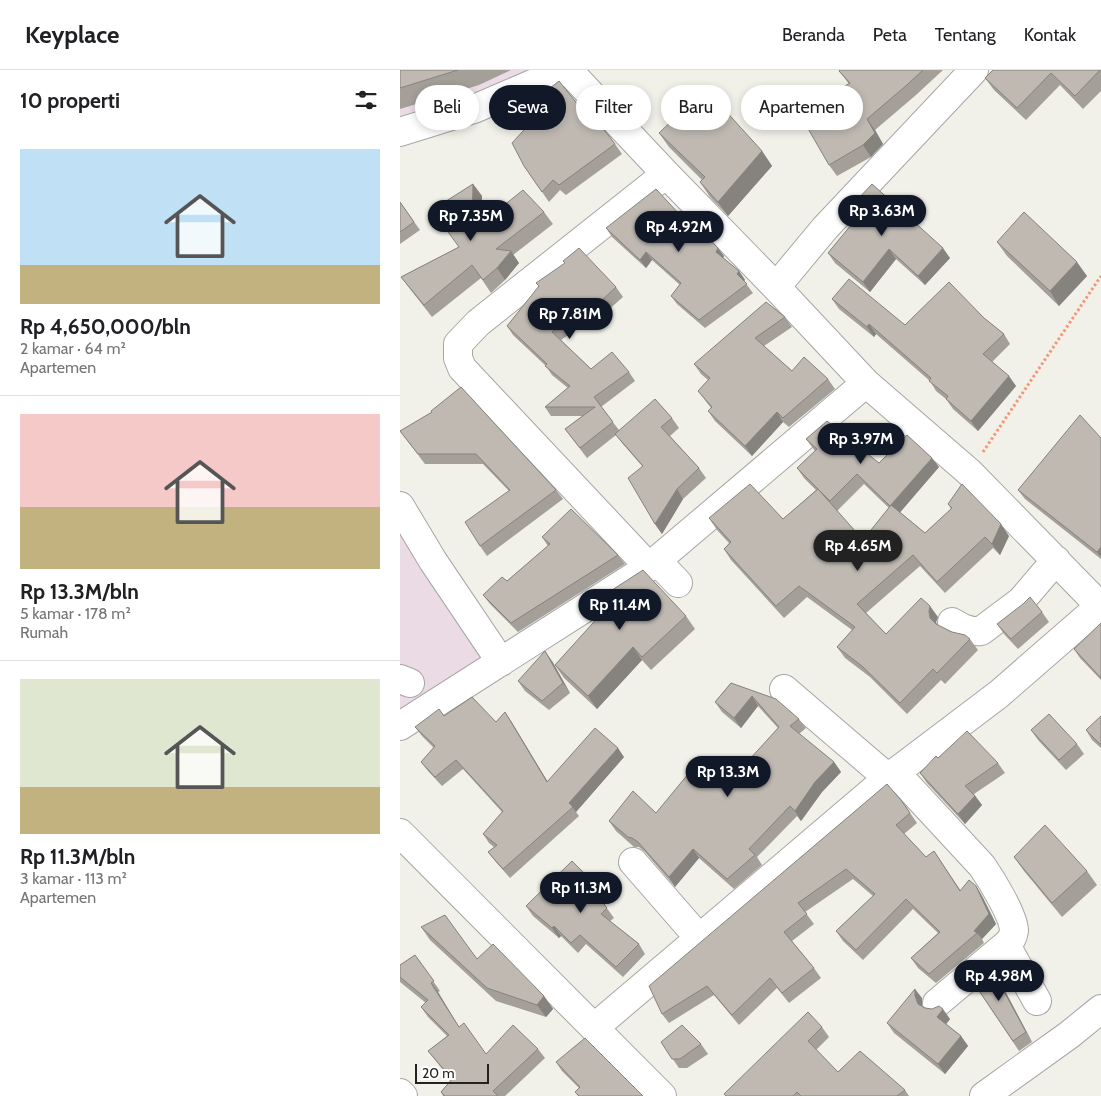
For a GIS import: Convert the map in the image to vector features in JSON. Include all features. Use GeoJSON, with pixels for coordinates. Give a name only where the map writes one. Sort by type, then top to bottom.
{"type":"FeatureCollection","features":[{"type":"Feature","properties":{"kind":"street"},"geometry":{"type":"LineString","coordinates":[[400,132],[474,109],[566,70],[866,383],[969,472],[1100,607],[999,694],[892,775],[595,1027]]}},
{"type":"Feature","properties":{"kind":"street"},"geometry":{"type":"LineString","coordinates":[[776,287],[825,228],[974,70]]}},
{"type":"Feature","properties":{"kind":"street"},"geometry":{"type":"LineString","coordinates":[[666,174],[478,324],[458,344],[458,358],[462,368],[653,564],[678,583]]}},
{"type":"Feature","properties":{"kind":"street"},"geometry":{"type":"LineString","coordinates":[[400,726],[653,564],[866,383]]}},
{"type":"Feature","properties":{"kind":"street"},"geometry":{"type":"LineString","coordinates":[[400,506],[433,561],[501,662]]}},
{"type":"Feature","properties":{"kind":"street"},"geometry":{"type":"LineString","coordinates":[[952,622],[973,632],[981,631],[1021,601],[1056,560]]}},
{"type":"Feature","properties":{"kind":"street"},"geometry":{"type":"LineString","coordinates":[[784,689],[892,775],[971,854],[992,881],[1012,924],[1014,932],[1010,941],[937,1003]]}},
{"type":"Feature","properties":{"kind":"street"},"geometry":{"type":"LineString","coordinates":[[400,833],[662,1096]]}},
{"type":"Feature","properties":{"kind":"street"},"geometry":{"type":"LineString","coordinates":[[633,862],[700,938]]}},
{"type":"Feature","properties":{"kind":"street"},"geometry":{"type":"LineString","coordinates":[[1006,945],[1037,1001]]}},
{"type":"Feature","properties":{"kind":"street"},"geometry":{"type":"LineString","coordinates":[[984,1096],[1069,1035],[1101,1009]]}},
{"type":"Feature","properties":{"kind":"path"},"geometry":{"type":"LineString","coordinates":[[969,472],[1101,276]]}},
{"type":"Feature","properties":{"kind":"shaded area"},"geometry":{"type":"Polygon","coordinates":[[[400,70],[564,70],[524,85],[489,85],[489,98],[479,102],[479,85],[415,85],[415,125],[400,131],[400,70]]]}},
{"type":"Feature","properties":{"kind":"shaded area"},"geometry":{"type":"Polygon","coordinates":[[[400,493],[501,662],[400,727],[400,493]]]}},
{"type":"Feature","properties":{"kind":"building"},"geometry":{"type":"Polygon","coordinates":[[[400,70],[458,70],[400,88],[400,70]]]}},
{"type":"Feature","properties":{"kind":"building"},"geometry":{"type":"Polygon","coordinates":[[[923,70],[867,119],[875,133],[863,145],[829,165],[809,130],[863,130],[863,85],[847,85],[850,83],[839,71],[923,70]]]}},
{"type":"Feature","properties":{"kind":"building"},"geometry":{"type":"Polygon","coordinates":[[[993,70],[1100,70],[1075,96],[1051,73],[1017,108],[985,78],[993,70]]]}},
{"type":"Feature","properties":{"kind":"building"},"geometry":{"type":"Polygon","coordinates":[[[559,81],[562,85],[554,85],[559,81]]]}},
{"type":"Feature","properties":{"kind":"building"},"geometry":{"type":"Polygon","coordinates":[[[566,90],[576,102],[576,130],[604,130],[615,144],[559,185],[553,180],[542,192],[524,166],[512,143],[524,130],[566,130],[566,90]]]}},
{"type":"Feature","properties":{"kind":"building"},"geometry":{"type":"Polygon","coordinates":[[[731,117],[762,151],[718,202],[700,182],[705,177],[659,133],[662,130],[731,130],[731,117]]]}},
{"type":"Feature","properties":{"kind":"building"},"geometry":{"type":"Polygon","coordinates":[[[473,184],[472,231],[523,190],[544,212],[496,249],[511,251],[497,268],[483,280],[472,265],[424,305],[401,277],[459,247],[432,210],[473,184]]]}},
{"type":"Feature","properties":{"kind":"building"},"geometry":{"type":"Polygon","coordinates":[[[872,184],[943,248],[918,276],[889,249],[863,282],[828,253],[851,225],[842,216],[872,184]]]}},
{"type":"Feature","properties":{"kind":"building"},"geometry":{"type":"Polygon","coordinates":[[[656,189],[680,215],[683,211],[718,248],[716,252],[739,271],[737,274],[747,284],[699,320],[671,296],[681,283],[646,252],[640,260],[606,228],[656,189]]]}},
{"type":"Feature","properties":{"kind":"building"},"geometry":{"type":"Polygon","coordinates":[[[400,202],[414,222],[400,232],[400,202]]]}},
{"type":"Feature","properties":{"kind":"building"},"geometry":{"type":"Polygon","coordinates":[[[1024,212],[1077,262],[1050,291],[997,242],[1024,212]]]}},
{"type":"Feature","properties":{"kind":"building"},"geometry":{"type":"Polygon","coordinates":[[[579,248],[616,287],[599,303],[598,301],[552,332],[591,369],[612,352],[629,372],[594,397],[613,422],[580,448],[565,429],[595,407],[545,407],[570,386],[545,366],[547,364],[507,326],[539,286],[536,283],[565,263],[563,261],[579,248]]]}},
{"type":"Feature","properties":{"kind":"building"},"geometry":{"type":"Polygon","coordinates":[[[849,279],[905,325],[949,282],[984,318],[1004,334],[983,354],[1009,376],[971,421],[946,399],[948,396],[929,381],[931,378],[869,324],[867,327],[832,299],[849,279]]]}},
{"type":"Feature","properties":{"kind":"building"},"geometry":{"type":"Polygon","coordinates":[[[766,302],[785,317],[755,338],[792,371],[804,357],[828,379],[783,418],[777,412],[745,446],[708,411],[712,407],[698,391],[710,378],[694,364],[766,302]]]}},
{"type":"Feature","properties":{"kind":"building"},"geometry":{"type":"Polygon","coordinates":[[[461,387],[556,490],[480,546],[465,522],[510,490],[476,454],[418,454],[400,431],[432,412],[461,387]]]}},
{"type":"Feature","properties":{"kind":"building"},"geometry":{"type":"Polygon","coordinates":[[[655,399],[672,418],[661,427],[699,468],[677,489],[655,524],[628,478],[643,466],[615,434],[655,399]]]}},
{"type":"Feature","properties":{"kind":"building"},"geometry":{"type":"Polygon","coordinates":[[[1080,415],[1101,438],[1101,547],[1097,552],[1018,490],[1080,415]]]}},
{"type":"Feature","properties":{"kind":"building"},"geometry":{"type":"Polygon","coordinates":[[[827,421],[879,463],[907,435],[932,458],[890,506],[857,474],[830,501],[797,468],[817,449],[806,439],[827,421]]]}},
{"type":"Feature","properties":{"kind":"building"},"geometry":{"type":"Polygon","coordinates":[[[750,484],[783,519],[818,489],[863,540],[891,505],[925,533],[952,508],[948,504],[962,484],[1001,524],[992,544],[985,537],[937,582],[913,555],[857,604],[886,634],[921,598],[930,606],[930,618],[936,624],[952,632],[965,635],[970,639],[937,673],[933,669],[900,703],[862,666],[837,647],[855,627],[799,586],[776,606],[724,549],[731,542],[709,518],[750,484]]]}},
{"type":"Feature","properties":{"kind":"building"},"geometry":{"type":"Polygon","coordinates":[[[571,509],[618,555],[511,623],[483,595],[502,577],[507,581],[550,544],[542,537],[571,509]]]}},
{"type":"Feature","properties":{"kind":"building"},"geometry":{"type":"Polygon","coordinates":[[[643,570],[686,616],[642,657],[633,647],[588,696],[555,665],[602,613],[592,603],[643,570]]]}},
{"type":"Feature","properties":{"kind":"building"},"geometry":{"type":"Polygon","coordinates":[[[1030,597],[1042,612],[1011,639],[997,624],[1030,597]]]}},
{"type":"Feature","properties":{"kind":"building"},"geometry":{"type":"Polygon","coordinates":[[[1101,623],[1101,678],[1074,649],[1101,623]]]}},
{"type":"Feature","properties":{"kind":"building"},"geometry":{"type":"Polygon","coordinates":[[[545,651],[563,683],[542,701],[518,681],[545,651]]]}},
{"type":"Feature","properties":{"kind":"building"},"geometry":{"type":"Polygon","coordinates":[[[731,683],[776,699],[799,719],[790,726],[834,762],[815,782],[795,811],[790,806],[749,849],[755,855],[727,879],[693,849],[669,877],[638,842],[628,837],[609,821],[633,791],[656,813],[698,762],[728,789],[738,772],[779,727],[752,696],[734,718],[715,702],[731,683]]]}},
{"type":"Feature","properties":{"kind":"building"},"geometry":{"type":"Polygon","coordinates":[[[472,697],[496,722],[505,712],[547,782],[595,728],[618,748],[569,803],[573,807],[503,869],[488,852],[497,845],[483,834],[503,811],[456,760],[435,777],[421,762],[435,746],[415,727],[439,709],[444,716],[472,697]]]}},
{"type":"Feature","properties":{"kind":"building"},"geometry":{"type":"Polygon","coordinates":[[[1049,714],[1077,744],[1059,760],[1031,730],[1049,714]]]}},
{"type":"Feature","properties":{"kind":"building"},"geometry":{"type":"Polygon","coordinates":[[[1101,716],[1101,745],[1086,730],[1101,716]]]}},
{"type":"Feature","properties":{"kind":"building"},"geometry":{"type":"Polygon","coordinates":[[[967,731],[998,763],[965,786],[975,796],[958,814],[920,773],[936,756],[938,758],[967,731]]]}},
{"type":"Feature","properties":{"kind":"building"},"geometry":{"type":"Polygon","coordinates":[[[887,784],[910,813],[896,825],[926,857],[934,851],[960,891],[969,880],[976,886],[989,914],[974,931],[977,933],[929,974],[911,958],[940,932],[906,899],[856,950],[836,931],[875,894],[846,869],[798,903],[807,914],[784,932],[814,968],[782,993],[770,978],[732,1015],[707,986],[662,1014],[649,986],[887,784]]]}},
{"type":"Feature","properties":{"kind":"building"},"geometry":{"type":"Polygon","coordinates":[[[1045,825],[1087,871],[1052,903],[1014,857],[1045,825]]]}},
{"type":"Feature","properties":{"kind":"building"},"geometry":{"type":"Polygon","coordinates":[[[572,861],[594,883],[591,886],[607,908],[601,914],[639,944],[616,967],[580,935],[571,943],[554,926],[552,928],[526,906],[572,861]]]}},
{"type":"Feature","properties":{"kind":"building"},"geometry":{"type":"Polygon","coordinates":[[[445,915],[477,959],[493,944],[544,996],[537,1005],[487,988],[421,927],[445,915]]]}},
{"type":"Feature","properties":{"kind":"building"},"geometry":{"type":"Polygon","coordinates":[[[415,955],[434,981],[431,983],[459,1027],[464,1023],[486,1054],[513,1025],[538,1049],[493,1091],[498,1096],[445,1096],[441,1092],[452,1079],[428,1051],[449,1035],[421,1007],[428,1000],[400,977],[400,965],[415,955]]]}},
{"type":"Feature","properties":{"kind":"building"},"geometry":{"type":"Polygon","coordinates":[[[989,964],[1026,1032],[1013,1041],[971,979],[989,964]]]}},
{"type":"Feature","properties":{"kind":"building"},"geometry":{"type":"Polygon","coordinates":[[[915,989],[918,1004],[932,1009],[939,1006],[943,1009],[937,1017],[961,1036],[938,1064],[887,1023],[915,989]]]}},
{"type":"Feature","properties":{"kind":"building"},"geometry":{"type":"Polygon","coordinates":[[[808,1012],[822,1027],[808,1041],[838,1072],[860,1051],[905,1090],[897,1096],[801,1096],[797,1092],[793,1096],[726,1096],[724,1094],[808,1012]]]}},
{"type":"Feature","properties":{"kind":"building"},"geometry":{"type":"Polygon","coordinates":[[[682,1025],[701,1044],[680,1059],[672,1059],[661,1042],[682,1025]]]}},
{"type":"Feature","properties":{"kind":"building"},"geometry":{"type":"Polygon","coordinates":[[[585,1038],[643,1096],[579,1096],[575,1092],[580,1087],[556,1062],[585,1038]]]}}]}
